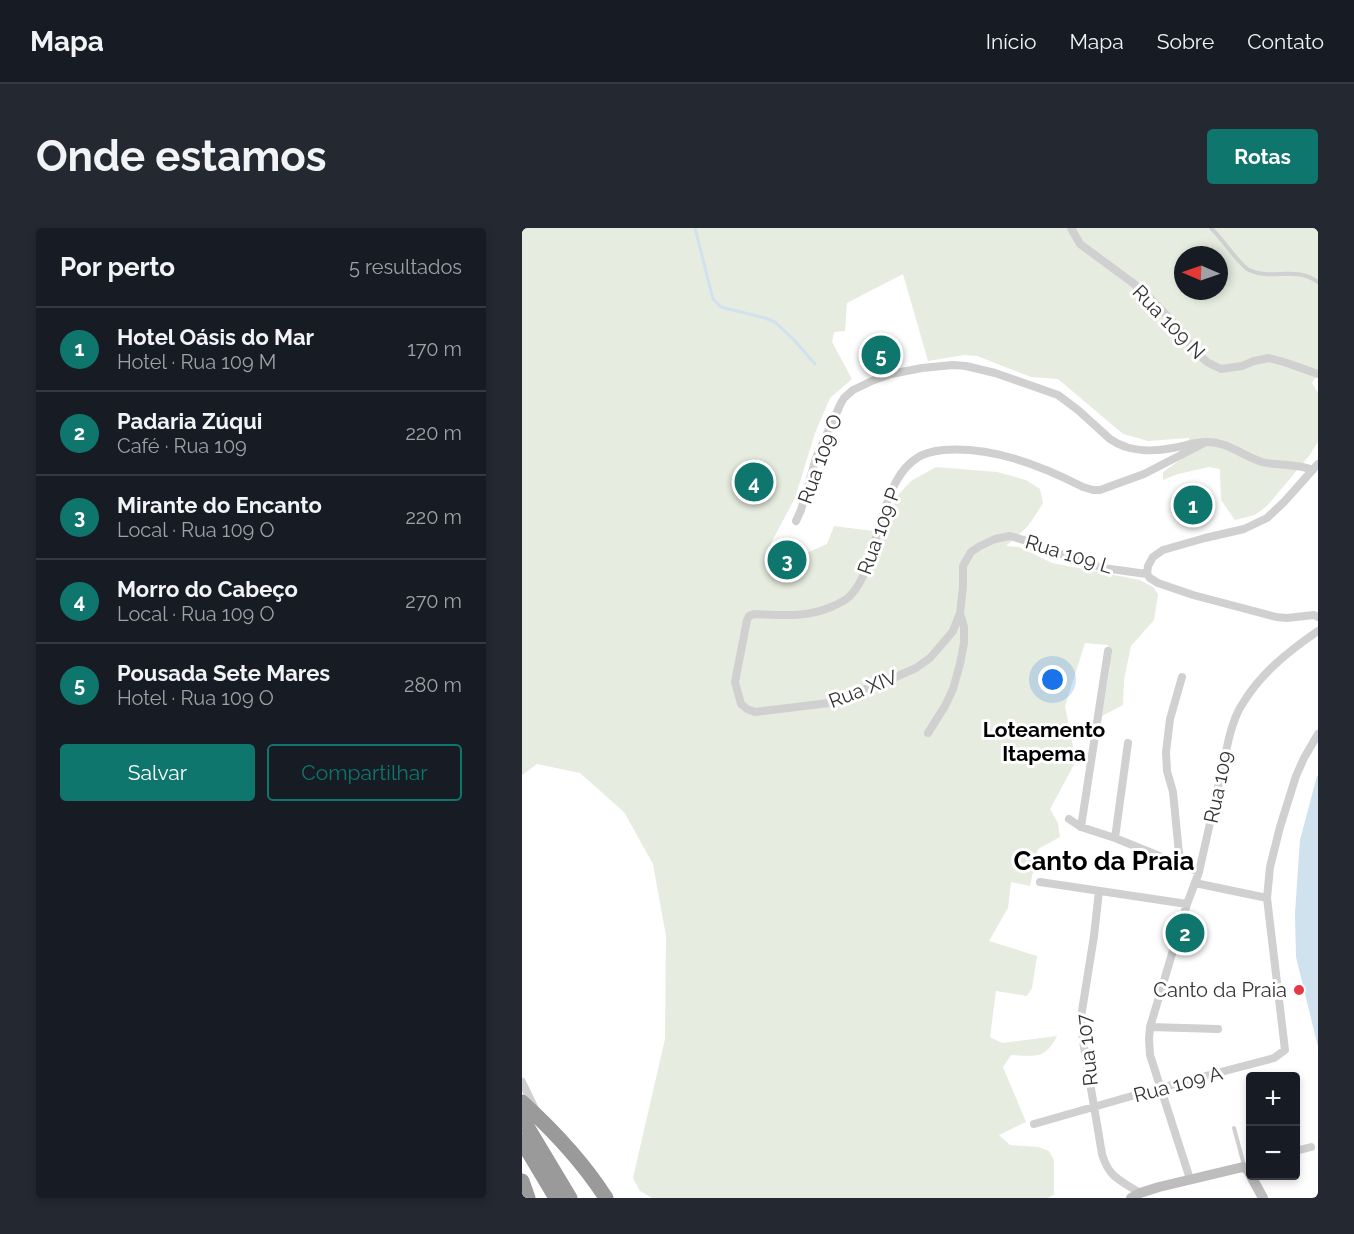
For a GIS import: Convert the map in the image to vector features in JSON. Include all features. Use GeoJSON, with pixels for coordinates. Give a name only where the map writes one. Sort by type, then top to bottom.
{"type":"FeatureCollection","features":[{"type":"Feature","properties":{"kind":"highway"},"geometry":{"type":"LineString","coordinates":[[522,1102],[592,1175],[606,1198]]}},
{"type":"Feature","properties":{"kind":"highway"},"geometry":{"type":"LineString","coordinates":[[522,1118],[570,1198]]}},
{"type":"Feature","properties":{"kind":"highway"},"geometry":{"type":"LineString","coordinates":[[522,1141],[556,1198]]}},
{"type":"Feature","properties":{"kind":"highway"},"geometry":{"type":"LineString","coordinates":[[522,1181],[528,1198]]}},
{"type":"Feature","properties":{"kind":"main road"},"geometry":{"type":"LineString","coordinates":[[1135,1196],[1190,1179],[1243,1167],[1246,1169]]}},
{"type":"Feature","properties":{"kind":"main road"},"geometry":{"type":"LineString","coordinates":[[1254,1180],[1263,1198]]}},
{"type":"Feature","properties":{"kind":"street","name":"Rua 109 N"},"geometry":{"type":"LineString","coordinates":[[1071,228],[1080,244],[1152,300],[1177,326],[1193,349],[1207,362],[1221,369],[1269,358],[1318,374]]}},
{"type":"Feature","properties":{"kind":"street","name":"Rua 109 O"},"geometry":{"type":"LineString","coordinates":[[796,521],[816,458],[844,398],[866,383],[891,374],[939,366],[982,369],[1058,395],[1067,400],[1114,442],[1131,448],[1158,450],[1206,442],[1227,446],[1264,463],[1316,467]]}},
{"type":"Feature","properties":{"kind":"street","name":"Rua 109 P"},"geometry":{"type":"LineString","coordinates":[[741,704],[735,682],[747,620],[754,614],[806,615],[821,612],[851,595],[859,585],[866,569],[887,503],[898,479],[910,463],[918,457],[928,453],[951,450],[987,452],[1021,460],[1083,487],[1100,490],[1144,474],[1206,442]]}},
{"type":"Feature","properties":{"kind":"street"},"geometry":{"type":"LineString","coordinates":[[1147,574],[1153,557],[1163,550],[1244,529],[1267,518],[1316,467]]}},
{"type":"Feature","properties":{"kind":"street","name":"Rua 109 L"},"geometry":{"type":"LineString","coordinates":[[928,733],[953,689],[960,664],[964,643],[960,614],[963,566],[971,552],[995,539],[1010,536],[1103,568],[1147,574],[1158,583],[1193,596],[1276,617],[1318,616]]}},
{"type":"Feature","properties":{"kind":"street","name":"Rua XIV"},"geometry":{"type":"LineString","coordinates":[[741,704],[756,712],[814,706],[829,703],[889,681],[916,668],[930,658],[952,631],[960,614]]}},
{"type":"Feature","properties":{"kind":"street","name":"Rua 109"},"geometry":{"type":"LineString","coordinates":[[1190,1179],[1150,1055],[1150,1027],[1187,904],[1200,872],[1235,718],[1242,703],[1261,678],[1283,657],[1318,631]]}},
{"type":"Feature","properties":{"kind":"street"},"geometry":{"type":"LineString","coordinates":[[1081,827],[1108,651]]}},
{"type":"Feature","properties":{"kind":"street"},"geometry":{"type":"LineString","coordinates":[[1180,864],[1173,792],[1167,771],[1166,752],[1170,718],[1182,677]]}},
{"type":"Feature","properties":{"kind":"street"},"geometry":{"type":"LineString","coordinates":[[1195,883],[1267,898],[1270,867],[1287,801],[1304,758],[1318,734]]}},
{"type":"Feature","properties":{"kind":"street"},"geometry":{"type":"LineString","coordinates":[[1115,838],[1128,743]]}},
{"type":"Feature","properties":{"kind":"street"},"geometry":{"type":"LineString","coordinates":[[1069,819],[1081,827],[1200,872]]}},
{"type":"Feature","properties":{"kind":"street"},"geometry":{"type":"LineString","coordinates":[[1040,882],[1187,904]]}},
{"type":"Feature","properties":{"kind":"street","name":"Rua 107"},"geometry":{"type":"LineString","coordinates":[[1099,891],[1081,1017],[1083,1041],[1106,1166],[1112,1175],[1135,1196]]}},
{"type":"Feature","properties":{"kind":"street","name":"Rua 109 A"},"geometry":{"type":"LineString","coordinates":[[1034,1124],[1274,1058],[1286,1050],[1267,898]]}},
{"type":"Feature","properties":{"kind":"street"},"geometry":{"type":"LineString","coordinates":[[1150,1027],[1218,1029]]}},
{"type":"Feature","properties":{"kind":"street"},"geometry":{"type":"LineString","coordinates":[[522,1082],[539,1118]]}},
{"type":"Feature","properties":{"kind":"street"},"geometry":{"type":"LineString","coordinates":[[1300,1150],[1311,1147]]}},
{"type":"Feature","properties":{"kind":"lane"},"geometry":{"type":"LineString","coordinates":[[1211,228],[1245,268],[1253,272],[1268,274],[1308,275],[1318,282]]}},
{"type":"Feature","properties":{"kind":"lane"},"geometry":{"type":"LineString","coordinates":[[1234,1128],[1246,1162]]}},
{"type":"Feature","properties":{"kind":"shaded area"},"geometry":{"type":"Polygon","coordinates":[[[522,228],[1318,228],[1318,374],[1312,383],[1318,393],[1318,442],[1267,506],[1255,515],[1235,520],[1221,500],[1220,469],[1209,467],[1163,480],[1163,472],[1187,455],[1189,438],[1148,441],[1123,434],[1058,379],[1031,377],[977,356],[964,355],[928,361],[903,274],[847,303],[845,331],[834,332],[832,342],[852,379],[830,398],[815,433],[795,498],[771,543],[767,568],[801,576],[804,554],[827,544],[834,526],[881,532],[899,494],[911,481],[936,467],[997,472],[1026,480],[1040,489],[1043,503],[1026,528],[1006,546],[1019,547],[1052,563],[1140,580],[1153,587],[1158,594],[1154,620],[1131,646],[1124,680],[1123,705],[1102,716],[1110,667],[1108,645],[1085,643],[1065,706],[1076,761],[1050,809],[1058,823],[1060,837],[1038,849],[1030,886],[1011,882],[1008,908],[989,941],[1037,956],[1032,988],[1027,996],[996,991],[990,1037],[1002,1043],[1057,1036],[1044,1053],[1033,1056],[1011,1055],[1003,1067],[1026,1122],[999,1135],[1010,1145],[1038,1147],[1049,1151],[1054,1160],[1054,1195],[1047,1198],[652,1198],[640,1191],[633,1178],[665,1039],[666,936],[653,864],[624,812],[580,773],[537,764],[522,775],[522,228]]]}},
{"type":"Feature","properties":{"kind":"water"},"geometry":{"type":"Polygon","coordinates":[[[1317,776],[1318,1047],[1296,957],[1295,913],[1300,840],[1317,776]]]}},
{"type":"Feature","properties":{"kind":"waterway"},"geometry":{"type":"LineString","coordinates":[[695,228],[713,299],[721,307],[775,322],[815,364]]}},
{"type":"Feature","properties":{"kind":"place","name":"Pousada Sete Mares"},"geometry":{"type":"Point","coordinates":[881,355]}},
{"type":"Feature","properties":{"kind":"place","name":"Morro do Cabeço"},"geometry":{"type":"Point","coordinates":[754,482]}},
{"type":"Feature","properties":{"kind":"place","name":"Hotel Oásis do Mar"},"geometry":{"type":"Point","coordinates":[1193,505]}},
{"type":"Feature","properties":{"kind":"place","name":"Mirante do Encanto"},"geometry":{"type":"Point","coordinates":[787,560]}},
{"type":"Feature","properties":{"kind":"place","name":"Padaria Zúqui"},"geometry":{"type":"Point","coordinates":[1185,933]}},
{"type":"Feature","properties":{"kind":"place","name":"Canto da Praia"},"geometry":{"type":"Point","coordinates":[1299,990]}},
{"type":"Feature","properties":{"kind":"district","name":"Loteamento Itapema"},"geometry":{"type":"Point","coordinates":[1044,741]}},
{"type":"Feature","properties":{"kind":"district","name":"Canto da Praia"},"geometry":{"type":"Point","coordinates":[1104,861]}}]}
